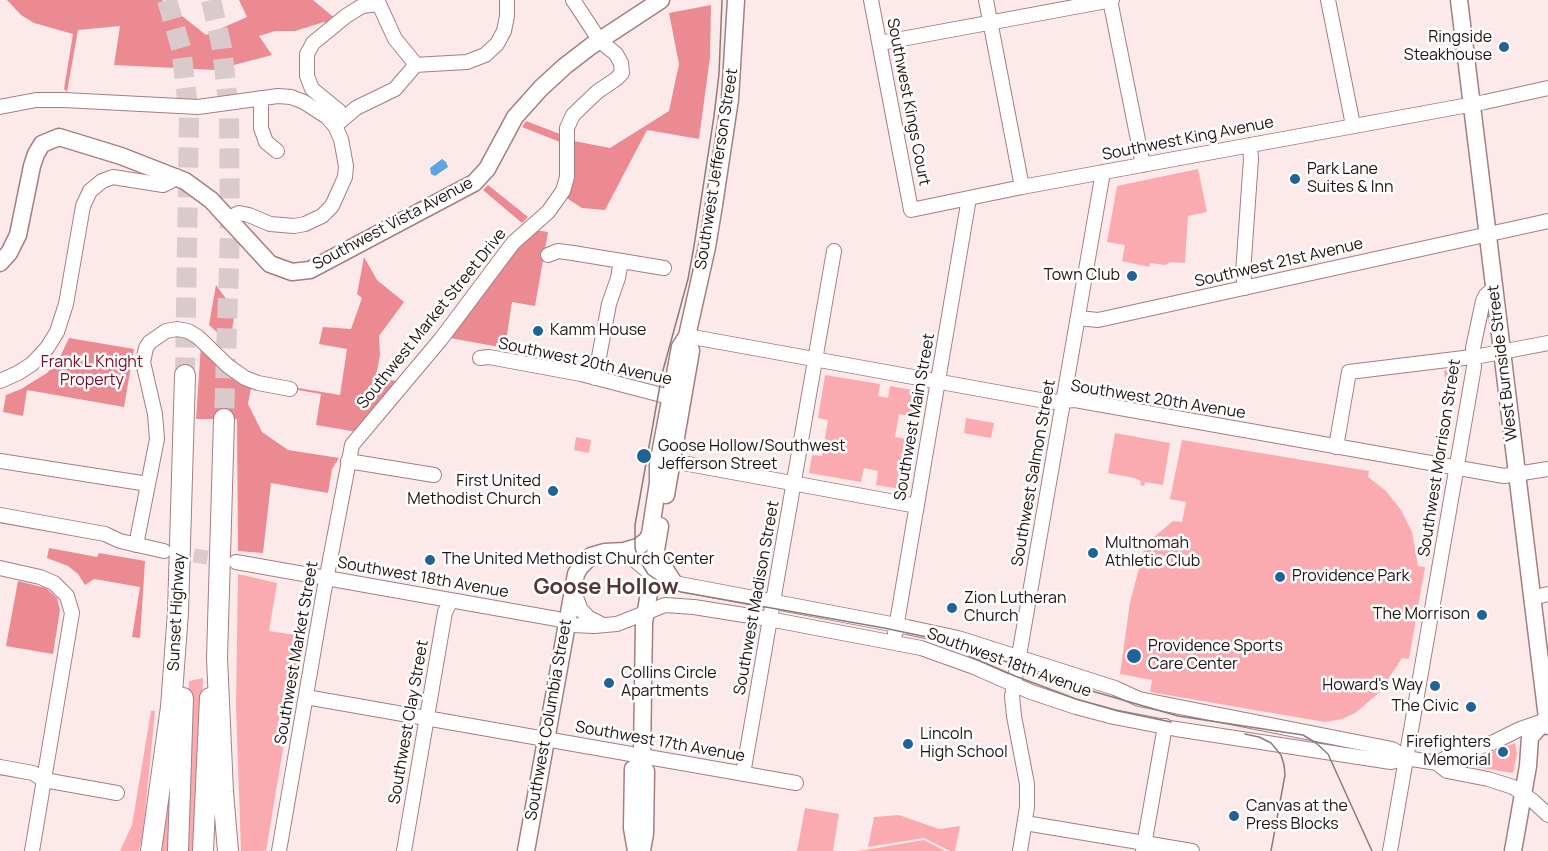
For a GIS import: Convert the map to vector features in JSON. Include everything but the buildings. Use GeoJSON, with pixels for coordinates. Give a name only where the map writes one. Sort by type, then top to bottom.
{"type":"FeatureCollection","features":[{"type":"Feature","properties":{"kind":"highway","name":"Sunset Highway"},"geometry":{"type":"LineString","coordinates":[[151,850],[171,708],[178,612],[185,375]]}},
{"type":"Feature","properties":{"kind":"highway"},"geometry":{"type":"LineString","coordinates":[[225,419],[217,658],[228,851]]}},
{"type":"Feature","properties":{"kind":"highway"},"geometry":{"type":"LineString","coordinates":[[178,612],[184,643],[178,851]]}},
{"type":"Feature","properties":{"kind":"highway"},"geometry":{"type":"LineString","coordinates":[[202,851],[208,705],[217,658]]}},
{"type":"Feature","properties":{"kind":"highway"},"geometry":{"type":"LineString","coordinates":[[216,851],[217,823],[223,792]]}},
{"type":"Feature","properties":{"kind":"main road","name":"Southwest Vista Avenue"},"geometry":{"type":"LineString","coordinates":[[0,263],[9,253],[18,235],[34,159],[40,147],[58,137],[176,176],[194,186],[211,200],[270,264],[292,272],[316,267],[474,183],[487,169],[521,109],[565,66],[661,0]]}},
{"type":"Feature","properties":{"kind":"main road","name":"Southwest Jefferson Street"},"geometry":{"type":"LineString","coordinates":[[624,550],[639,547],[650,534],[658,483],[658,465],[691,351],[687,336],[706,247],[726,129],[734,55],[736,0]]}},
{"type":"Feature","properties":{"kind":"main road","name":"West Burnside Street"},"geometry":{"type":"LineString","coordinates":[[1459,0],[1517,474],[1540,596],[1548,721]]}},
{"type":"Feature","properties":{"kind":"main road","name":"Southwest Jefferson Street"},"geometry":{"type":"LineString","coordinates":[[642,851],[645,833],[646,771],[642,760],[643,635],[645,611],[672,461],[676,399]]}},
{"type":"Feature","properties":{"kind":"main road","name":"Southwest Columbia Street"},"geometry":{"type":"LineString","coordinates":[[526,851],[576,574],[584,561],[598,553],[624,550]]}},
{"type":"Feature","properties":{"kind":"main road"},"geometry":{"type":"LineString","coordinates":[[655,553],[674,583]]}},
{"type":"Feature","properties":{"kind":"main road"},"geometry":{"type":"LineString","coordinates":[[1513,851],[1530,737],[1548,721]]}},
{"type":"Feature","properties":{"kind":"main road","name":"Southwest Jefferson Street"},"geometry":{"type":"LineString","coordinates":[[636,851],[632,828],[633,769],[642,760]]}},
{"type":"Feature","properties":{"kind":"street"},"geometry":{"type":"LineString","coordinates":[[414,65],[467,62],[485,55],[497,44],[504,31],[507,0]]}},
{"type":"Feature","properties":{"kind":"street","name":"Southwest Market Street Drive"},"geometry":{"type":"LineString","coordinates":[[348,461],[356,439],[441,339],[513,243],[549,212],[563,191],[568,167],[567,128],[573,115],[592,96],[616,80],[622,70],[616,54],[573,0]]}},
{"type":"Feature","properties":{"kind":"street","name":"Southwest Kings Court"},"geometry":{"type":"LineString","coordinates":[[872,0],[911,210]]}},
{"type":"Feature","properties":{"kind":"street"},"geometry":{"type":"LineString","coordinates":[[986,0],[1022,187]]}},
{"type":"Feature","properties":{"kind":"street"},"geometry":{"type":"LineString","coordinates":[[880,43],[1111,0],[1143,165]]}},
{"type":"Feature","properties":{"kind":"street"},"geometry":{"type":"LineString","coordinates":[[1328,0],[1353,125]]}},
{"type":"Feature","properties":{"kind":"street"},"geometry":{"type":"LineString","coordinates":[[229,218],[239,213],[270,224],[294,226],[305,224],[322,216],[332,206],[345,177],[344,155],[341,139],[339,111],[312,89],[307,76],[307,54],[313,43],[346,16],[362,6],[380,2],[391,32],[414,65],[411,72],[395,88],[362,105],[340,122]]}},
{"type":"Feature","properties":{"kind":"street","name":"Southwest King Avenue"},"geometry":{"type":"LineString","coordinates":[[911,210],[1548,88]]}},
{"type":"Feature","properties":{"kind":"street"},"geometry":{"type":"LineString","coordinates":[[0,107],[36,100],[198,106],[284,97],[304,102],[340,122]]}},
{"type":"Feature","properties":{"kind":"street"},"geometry":{"type":"LineString","coordinates":[[261,98],[261,128],[266,142],[278,152]]}},
{"type":"Feature","properties":{"kind":"street"},"geometry":{"type":"LineString","coordinates":[[1245,288],[1243,273],[1250,145]]}},
{"type":"Feature","properties":{"kind":"street","name":"Southwest Salmon Street"},"geometry":{"type":"LineString","coordinates":[[1020,851],[1027,807],[1027,784],[1012,696],[1103,172]]}},
{"type":"Feature","properties":{"kind":"street"},"geometry":{"type":"LineString","coordinates":[[0,381],[32,364],[47,348],[57,332],[66,304],[80,218],[90,191],[102,181],[113,177],[163,185],[176,176]]}},
{"type":"Feature","properties":{"kind":"street","name":"Southwest Main Street"},"geometry":{"type":"LineString","coordinates":[[894,642],[969,198]]}},
{"type":"Feature","properties":{"kind":"street","name":"Southwest 21st Avenue"},"geometry":{"type":"LineString","coordinates":[[1077,318],[1098,320],[1548,221]]}},
{"type":"Feature","properties":{"kind":"street"},"geometry":{"type":"LineString","coordinates":[[548,255],[558,251],[664,268]]}},
{"type":"Feature","properties":{"kind":"street","name":"Southwest Madison Street"},"geometry":{"type":"LineString","coordinates":[[743,774],[834,251]]}},
{"type":"Feature","properties":{"kind":"street"},"geometry":{"type":"LineString","coordinates":[[594,378],[609,304],[621,261]]}},
{"type":"Feature","properties":{"kind":"street","name":"Southwest Morrison Street"},"geometry":{"type":"LineString","coordinates":[[1390,851],[1474,367],[1473,356],[1483,301],[1494,288]]}},
{"type":"Feature","properties":{"kind":"street"},"geometry":{"type":"LineString","coordinates":[[136,545],[157,430],[143,362],[146,348],[160,333],[172,330],[188,331],[245,378],[258,383],[290,388]]}},
{"type":"Feature","properties":{"kind":"street","name":"Southwest 20th Avenue"},"geometry":{"type":"LineString","coordinates":[[687,336],[1050,402],[1075,400],[1503,476],[1548,469]]}},
{"type":"Feature","properties":{"kind":"street"},"geometry":{"type":"LineString","coordinates":[[1336,447],[1348,372],[1548,344]]}},
{"type":"Feature","properties":{"kind":"street","name":"Southwest 20th Avenue"},"geometry":{"type":"LineString","coordinates":[[480,358],[489,357],[594,378],[676,399]]}},
{"type":"Feature","properties":{"kind":"street"},"geometry":{"type":"LineString","coordinates":[[0,461],[148,484]]}},
{"type":"Feature","properties":{"kind":"street"},"geometry":{"type":"LineString","coordinates":[[348,461],[434,475]]}},
{"type":"Feature","properties":{"kind":"street","name":"Southwest Market Street"},"geometry":{"type":"LineString","coordinates":[[279,851],[348,461]]}},
{"type":"Feature","properties":{"kind":"street"},"geometry":{"type":"LineString","coordinates":[[672,461],[917,506]]}},
{"type":"Feature","properties":{"kind":"street"},"geometry":{"type":"LineString","coordinates":[[0,515],[105,534],[120,541],[164,550]]}},
{"type":"Feature","properties":{"kind":"street","name":"Southwest 18th Avenue"},"geometry":{"type":"LineString","coordinates":[[624,550],[652,575],[674,583],[958,638],[1019,656],[1140,699],[1392,748],[1406,758]]}},
{"type":"Feature","properties":{"kind":"street","name":"Southwest 18th Avenue"},"geometry":{"type":"LineString","coordinates":[[236,562],[557,618],[588,626],[617,624],[645,611],[670,605],[769,619],[894,642],[921,648],[1076,707],[1165,726],[1391,762],[1406,758],[1437,763],[1447,771],[1496,781],[1513,787],[1548,815]]}},
{"type":"Feature","properties":{"kind":"street"},"geometry":{"type":"LineString","coordinates":[[0,568],[48,580],[59,586],[67,596],[71,607],[72,621],[32,851]]}},
{"type":"Feature","properties":{"kind":"street"},"geometry":{"type":"LineString","coordinates":[[572,589],[581,610],[589,618],[603,625]]}},
{"type":"Feature","properties":{"kind":"street","name":"Southwest Clay Street"},"geometry":{"type":"LineString","coordinates":[[404,851],[445,612],[451,600]]}},
{"type":"Feature","properties":{"kind":"street","name":"Southwest 17th Avenue"},"geometry":{"type":"LineString","coordinates":[[306,697],[546,737],[642,760],[796,783]]}},
{"type":"Feature","properties":{"kind":"street"},"geometry":{"type":"LineString","coordinates":[[1437,763],[1494,742],[1520,729],[1548,721]]}},
{"type":"Feature","properties":{"kind":"street"},"geometry":{"type":"LineString","coordinates":[[1144,847],[1165,726]]}},
{"type":"Feature","properties":{"kind":"street"},"geometry":{"type":"LineString","coordinates":[[0,766],[33,773],[44,780],[117,793]]}},
{"type":"Feature","properties":{"kind":"street"},"geometry":{"type":"LineString","coordinates":[[1025,823],[1144,847],[1192,851]]}},
{"type":"Feature","properties":{"kind":"shaded area"},"geometry":{"type":"Polygon","coordinates":[[[1198,169],[1207,212],[1188,216],[1185,263],[1171,262],[1165,265],[1150,263],[1149,267],[1122,261],[1125,245],[1107,242],[1117,186],[1198,169]]]}},
{"type":"Feature","properties":{"kind":"shaded area"},"geometry":{"type":"Polygon","coordinates":[[[1459,368],[1452,408],[1449,407],[1444,371],[1459,368]]]}},
{"type":"Feature","properties":{"kind":"shaded area"},"geometry":{"type":"Polygon","coordinates":[[[825,375],[880,384],[878,396],[888,398],[890,386],[924,392],[920,418],[899,414],[895,437],[916,441],[908,490],[876,485],[878,471],[864,468],[861,482],[809,473],[812,455],[822,456],[828,420],[818,418],[825,375]]]}},
{"type":"Feature","properties":{"kind":"shaded area"},"geometry":{"type":"Polygon","coordinates":[[[966,418],[994,423],[991,438],[964,433],[966,418]]]}},
{"type":"Feature","properties":{"kind":"shaded area"},"geometry":{"type":"Polygon","coordinates":[[[1115,433],[1170,443],[1163,485],[1145,482],[1144,486],[1140,485],[1141,481],[1134,478],[1108,473],[1115,433]]]}},
{"type":"Feature","properties":{"kind":"shaded area"},"geometry":{"type":"Polygon","coordinates":[[[576,437],[591,440],[589,453],[574,450],[576,437]]]}},
{"type":"Feature","properties":{"kind":"shaded area","name":"Providence Park"},"geometry":{"type":"Polygon","coordinates":[[[1182,440],[1369,471],[1368,477],[1386,491],[1401,510],[1412,532],[1418,566],[1425,567],[1409,659],[1402,658],[1380,692],[1355,713],[1342,719],[1325,722],[1150,692],[1152,680],[1120,674],[1130,602],[1144,550],[1155,536],[1173,521],[1182,522],[1186,502],[1170,499],[1182,440]]]}},
{"type":"Feature","properties":{"kind":"shaded area"},"geometry":{"type":"Polygon","coordinates":[[[238,574],[277,583],[269,631],[302,636],[266,851],[241,851],[236,706],[238,574]]]}},
{"type":"Feature","properties":{"kind":"shaded area"},"geometry":{"type":"Polygon","coordinates":[[[203,678],[195,851],[183,851],[189,681],[203,678]]]}},
{"type":"Feature","properties":{"kind":"shaded area"},"geometry":{"type":"Polygon","coordinates":[[[151,711],[155,711],[143,834],[139,851],[120,851],[132,825],[151,711]]]}},
{"type":"Feature","properties":{"kind":"shaded area"},"geometry":{"type":"Polygon","coordinates":[[[1515,743],[1517,754],[1513,773],[1463,765],[1464,762],[1515,743]]]}},
{"type":"Feature","properties":{"kind":"shaded area"},"geometry":{"type":"Polygon","coordinates":[[[171,756],[171,851],[159,851],[166,820],[171,756]]]}},
{"type":"Feature","properties":{"kind":"shaded area"},"geometry":{"type":"Polygon","coordinates":[[[805,808],[839,814],[833,851],[797,851],[805,808]]]}},
{"type":"Feature","properties":{"kind":"shaded area"},"geometry":{"type":"Polygon","coordinates":[[[899,815],[939,829],[960,826],[955,851],[950,851],[924,838],[868,847],[874,817],[899,815]]]}},
{"type":"Feature","properties":{"kind":"shaded area"},"geometry":{"type":"Polygon","coordinates":[[[924,840],[945,851],[858,851],[865,850],[924,840]]]}},
{"type":"Feature","properties":{"kind":"green space"},"geometry":{"type":"Polygon","coordinates":[[[7,0],[162,0],[206,35],[247,17],[239,0],[313,0],[337,20],[329,26],[324,22],[295,31],[275,31],[259,36],[272,55],[215,70],[114,65],[120,26],[78,30],[67,92],[64,89],[73,34],[34,23],[21,15],[7,0]]]}},
{"type":"Feature","properties":{"kind":"green space"},"geometry":{"type":"Polygon","coordinates":[[[711,5],[710,57],[699,139],[647,130],[605,210],[582,208],[565,197],[574,176],[574,141],[610,148],[669,111],[679,64],[669,13],[711,5]]]}},
{"type":"Feature","properties":{"kind":"green space"},"geometry":{"type":"Polygon","coordinates":[[[526,121],[560,134],[560,142],[522,127],[526,121]]]}},
{"type":"Feature","properties":{"kind":"green space"},"geometry":{"type":"Polygon","coordinates":[[[488,185],[528,217],[522,223],[483,190],[488,185]]]}},
{"type":"Feature","properties":{"kind":"green space"},"geometry":{"type":"Polygon","coordinates":[[[536,230],[548,232],[535,306],[512,302],[505,348],[450,338],[513,254],[536,230]]]}},
{"type":"Feature","properties":{"kind":"green space"},"geometry":{"type":"Polygon","coordinates":[[[364,257],[377,280],[404,302],[379,336],[380,355],[376,377],[396,381],[357,432],[316,425],[321,394],[298,390],[298,388],[340,395],[347,349],[319,344],[323,327],[351,329],[362,298],[357,294],[364,257]]]}},
{"type":"Feature","properties":{"kind":"green space"},"geometry":{"type":"Polygon","coordinates":[[[216,285],[235,311],[230,344],[209,325],[216,285]]]}},
{"type":"Feature","properties":{"kind":"green space","name":"Frank L Knight Property"},"geometry":{"type":"Polygon","coordinates":[[[69,338],[134,349],[124,407],[27,390],[23,416],[3,412],[6,395],[21,389],[47,373],[59,359],[69,338]]]}},
{"type":"Feature","properties":{"kind":"green space"},"geometry":{"type":"Polygon","coordinates":[[[201,345],[251,388],[248,404],[262,432],[288,450],[339,458],[332,469],[328,493],[271,483],[263,553],[238,551],[237,419],[196,419],[201,345]]]}},
{"type":"Feature","properties":{"kind":"green space"},"geometry":{"type":"Polygon","coordinates":[[[49,548],[97,557],[99,553],[145,561],[140,638],[132,637],[140,587],[94,579],[85,585],[78,574],[68,566],[47,558],[49,548]]]}},
{"type":"Feature","properties":{"kind":"green space"},"geometry":{"type":"Polygon","coordinates":[[[18,581],[46,588],[57,598],[60,610],[53,654],[6,646],[18,581]]]}},
{"type":"Feature","properties":{"kind":"water"},"geometry":{"type":"Polygon","coordinates":[[[442,159],[448,167],[435,176],[431,174],[430,168],[442,159]]]}},
{"type":"Feature","properties":{"kind":"tunnel"},"geometry":{"type":"LineString","coordinates":[[167,0],[181,48],[189,116],[185,375]]}},
{"type":"Feature","properties":{"kind":"tunnel"},"geometry":{"type":"LineString","coordinates":[[211,0],[222,48],[229,112],[230,234],[224,419]]}},
{"type":"Feature","properties":{"kind":"tunnel"},"geometry":{"type":"LineString","coordinates":[[173,552],[228,561]]}},
{"type":"Feature","properties":{"kind":"tram line"},"geometry":{"type":"LineString","coordinates":[[722,0],[719,74],[694,246],[688,279],[662,374],[635,525],[635,548],[648,574],[666,587],[681,592],[884,628],[960,644],[1054,680],[1178,716],[1303,735],[1328,754],[1372,851]]}},
{"type":"Feature","properties":{"kind":"tram line"},"geometry":{"type":"LineString","coordinates":[[969,656],[1076,699],[1171,722]]}},
{"type":"Feature","properties":{"kind":"tram line"},"geometry":{"type":"LineString","coordinates":[[1245,734],[1271,743],[1281,755],[1284,765],[1285,775],[1271,851]]}},
{"type":"Feature","properties":{"kind":"place","name":"Ringside Steakhouse"},"geometry":{"type":"Point","coordinates":[1504,47]}},
{"type":"Feature","properties":{"kind":"place","name":"Park Lane Suites & Inn"},"geometry":{"type":"Point","coordinates":[1295,179]}},
{"type":"Feature","properties":{"kind":"place","name":"Town Club"},"geometry":{"type":"Point","coordinates":[1132,276]}},
{"type":"Feature","properties":{"kind":"place","name":"Kamm House"},"geometry":{"type":"Point","coordinates":[538,331]}},
{"type":"Feature","properties":{"kind":"place","name":"Goose Hollow/Southwest Jefferson Street"},"geometry":{"type":"Point","coordinates":[644,456]}},
{"type":"Feature","properties":{"kind":"place","name":"First United Methodist Church"},"geometry":{"type":"Point","coordinates":[553,491]}},
{"type":"Feature","properties":{"kind":"place","name":"Multnomah Athletic Club"},"geometry":{"type":"Point","coordinates":[1093,553]}},
{"type":"Feature","properties":{"kind":"place","name":"The United Methodist Church Center"},"geometry":{"type":"Point","coordinates":[430,560]}},
{"type":"Feature","properties":{"kind":"place","name":"Providence Park"},"geometry":{"type":"Point","coordinates":[1280,577]}},
{"type":"Feature","properties":{"kind":"place","name":"Zion Lutheran Church"},"geometry":{"type":"Point","coordinates":[952,608]}},
{"type":"Feature","properties":{"kind":"place","name":"The Morrison"},"geometry":{"type":"Point","coordinates":[1482,615]}},
{"type":"Feature","properties":{"kind":"place","name":"Providence Sports Care Center"},"geometry":{"type":"Point","coordinates":[1134,656]}},
{"type":"Feature","properties":{"kind":"place","name":"Collins Circle Apartments"},"geometry":{"type":"Point","coordinates":[609,683]}},
{"type":"Feature","properties":{"kind":"place","name":"Howard's Way"},"geometry":{"type":"Point","coordinates":[1435,686]}},
{"type":"Feature","properties":{"kind":"place","name":"The Civic"},"geometry":{"type":"Point","coordinates":[1471,707]}},
{"type":"Feature","properties":{"kind":"place","name":"Lincoln High School"},"geometry":{"type":"Point","coordinates":[908,744]}},
{"type":"Feature","properties":{"kind":"place","name":"Firefighters Memorial"},"geometry":{"type":"Point","coordinates":[1503,752]}},
{"type":"Feature","properties":{"kind":"place","name":"Canvas at the Press Blocks"},"geometry":{"type":"Point","coordinates":[1234,816]}},
{"type":"Feature","properties":{"kind":"district","name":"Goose Hollow"},"geometry":{"type":"Point","coordinates":[606,588]}}]}
